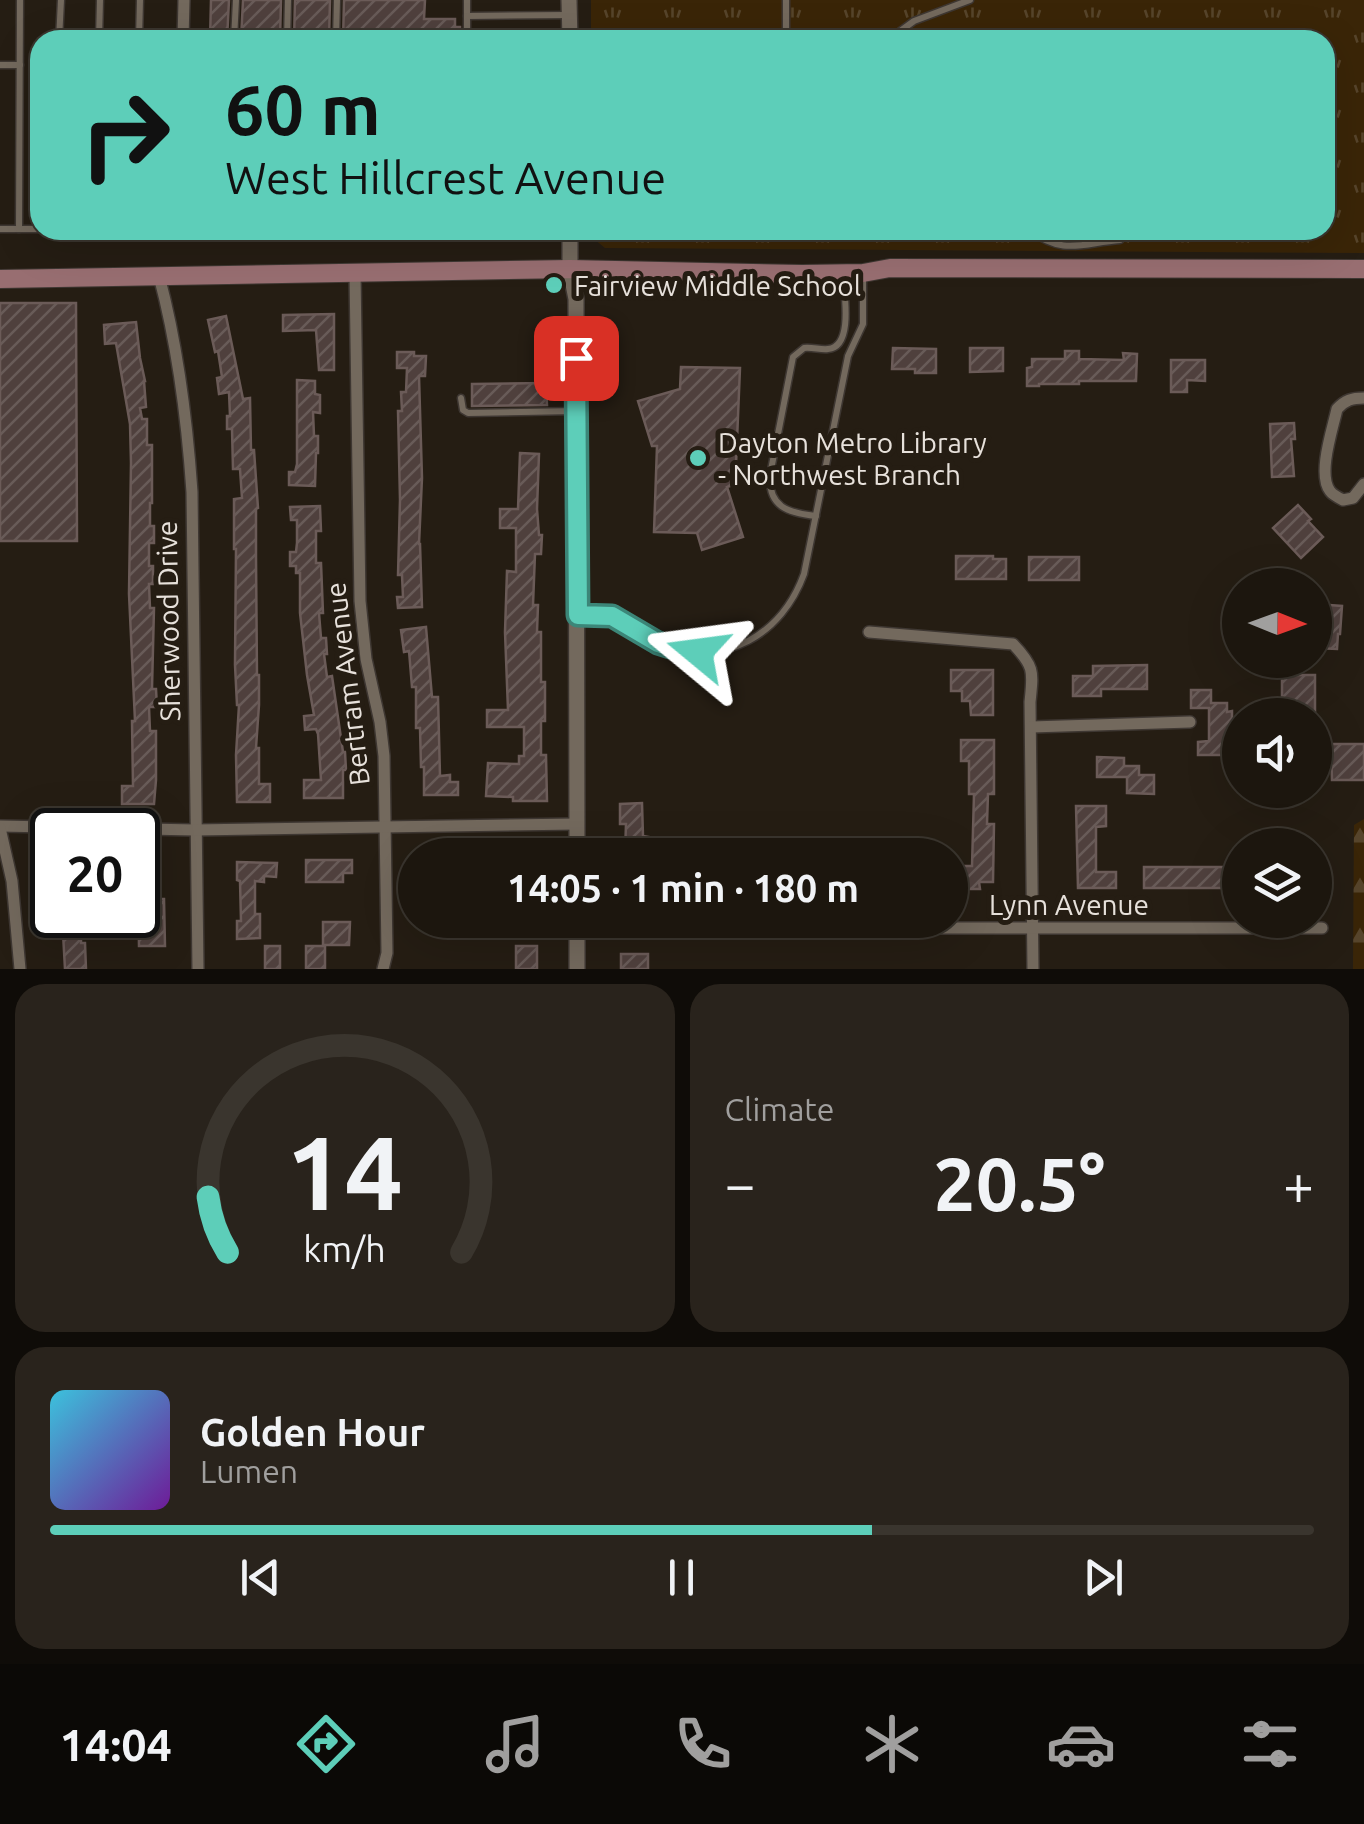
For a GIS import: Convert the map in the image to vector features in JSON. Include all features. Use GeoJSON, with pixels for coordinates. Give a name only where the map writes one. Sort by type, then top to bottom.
{"type":"FeatureCollection","features":[{"type":"Feature","properties":{"kind":"main road"},"geometry":{"type":"LineString","coordinates":[[0,279],[570,270],[853,274],[890,268],[1364,269]]}},
{"type":"Feature","properties":{"kind":"street"},"geometry":{"type":"LineString","coordinates":[[183,30],[184,0]]}},
{"type":"Feature","properties":{"kind":"street"},"geometry":{"type":"LineString","coordinates":[[570,240],[570,270],[576,299],[577,838]]}},
{"type":"Feature","properties":{"kind":"street","name":"Bertram Avenue"},"geometry":{"type":"LineString","coordinates":[[355,274],[360,600],[384,756],[387,954],[383,969]]}},
{"type":"Feature","properties":{"kind":"street","name":"Sherwood Drive"},"geometry":{"type":"LineString","coordinates":[[159,276],[175,339],[192,492],[198,969]]}},
{"type":"Feature","properties":{"kind":"street"},"geometry":{"type":"LineString","coordinates":[[1364,398],[1352,398],[1337,409],[1325,480],[1330,492],[1343,500],[1353,498],[1364,484]]}},
{"type":"Feature","properties":{"kind":"street"},"geometry":{"type":"LineString","coordinates":[[869,632],[1013,644],[1026,658],[1033,674],[1033,969]]}},
{"type":"Feature","properties":{"kind":"street"},"geometry":{"type":"LineString","coordinates":[[1031,727],[1190,722]]}},
{"type":"Feature","properties":{"kind":"street"},"geometry":{"type":"LineString","coordinates":[[20,969],[12,881],[0,827],[195,830],[577,824]]}},
{"type":"Feature","properties":{"kind":"street","name":"Lynn Avenue"},"geometry":{"type":"LineString","coordinates":[[968,928],[1222,928]]}},
{"type":"Feature","properties":{"kind":"street"},"geometry":{"type":"LineString","coordinates":[[577,938],[577,969]]}},
{"type":"Feature","properties":{"kind":"lane"},"geometry":{"type":"LineString","coordinates":[[19,229],[20,0]]}},
{"type":"Feature","properties":{"kind":"lane"},"geometry":{"type":"LineString","coordinates":[[59,0],[59,30]]}},
{"type":"Feature","properties":{"kind":"lane"},"geometry":{"type":"LineString","coordinates":[[100,0],[100,30]]}},
{"type":"Feature","properties":{"kind":"lane"},"geometry":{"type":"LineString","coordinates":[[140,0],[140,30]]}},
{"type":"Feature","properties":{"kind":"lane"},"geometry":{"type":"LineString","coordinates":[[234,30],[236,0]]}},
{"type":"Feature","properties":{"kind":"lane"},"geometry":{"type":"LineString","coordinates":[[287,30],[288,0]]}},
{"type":"Feature","properties":{"kind":"lane"},"geometry":{"type":"LineString","coordinates":[[336,30],[337,0]]}},
{"type":"Feature","properties":{"kind":"lane"},"geometry":{"type":"LineString","coordinates":[[467,0],[467,30]]}},
{"type":"Feature","properties":{"kind":"lane"},"geometry":{"type":"LineString","coordinates":[[786,0],[786,30]]}},
{"type":"Feature","properties":{"kind":"lane"},"geometry":{"type":"LineString","coordinates":[[902,30],[914,21],[970,0]]}},
{"type":"Feature","properties":{"kind":"lane"},"geometry":{"type":"LineString","coordinates":[[467,16],[570,8]]}},
{"type":"Feature","properties":{"kind":"lane"},"geometry":{"type":"LineString","coordinates":[[0,65],[20,65]]}},
{"type":"Feature","properties":{"kind":"lane"},"geometry":{"type":"LineString","coordinates":[[0,229],[30,229]]}},
{"type":"Feature","properties":{"kind":"lane"},"geometry":{"type":"LineString","coordinates":[[1045,240],[1062,248],[1120,240]]}},
{"type":"Feature","properties":{"kind":"lane"},"geometry":{"type":"LineString","coordinates":[[816,516],[781,507],[770,487],[770,474],[793,356],[804,348],[830,350],[841,340],[853,274]]}},
{"type":"Feature","properties":{"kind":"lane"},"geometry":{"type":"LineString","coordinates":[[578,615],[612,616],[658,643],[680,650],[715,651],[743,643],[779,618],[804,574],[846,367],[863,324],[853,274]]}},
{"type":"Feature","properties":{"kind":"lane"},"geometry":{"type":"LineString","coordinates":[[841,340],[853,345]]}},
{"type":"Feature","properties":{"kind":"lane"},"geometry":{"type":"LineString","coordinates":[[462,398],[463,410],[468,413],[576,412]]}},
{"type":"Feature","properties":{"kind":"green space"},"geometry":{"type":"Polygon","coordinates":[[[591,0],[1364,0],[1364,253],[605,248],[595,240],[1335,240],[1335,30],[591,30],[591,0]]]}},
{"type":"Feature","properties":{"kind":"green space"},"geometry":{"type":"Polygon","coordinates":[[[1364,819],[1364,969],[1353,969],[1354,825],[1364,819]]]}},
{"type":"Feature","properties":{"kind":"building"},"geometry":{"type":"Polygon","coordinates":[[[211,0],[229,0],[228,30],[210,30],[211,0]]]}},
{"type":"Feature","properties":{"kind":"building"},"geometry":{"type":"Polygon","coordinates":[[[243,0],[281,0],[280,30],[242,30],[243,0]]]}},
{"type":"Feature","properties":{"kind":"building"},"geometry":{"type":"Polygon","coordinates":[[[295,0],[330,0],[329,30],[294,30],[295,0]]]}},
{"type":"Feature","properties":{"kind":"building"},"geometry":{"type":"Polygon","coordinates":[[[344,0],[425,0],[424,19],[455,19],[455,27],[460,27],[460,30],[343,30],[344,0]]]}},
{"type":"Feature","properties":{"kind":"building"},"geometry":{"type":"Polygon","coordinates":[[[0,303],[76,303],[77,541],[0,541],[0,303]]]}},
{"type":"Feature","properties":{"kind":"building"},"geometry":{"type":"Polygon","coordinates":[[[334,314],[334,370],[319,370],[316,330],[283,331],[283,315],[334,314]]]}},
{"type":"Feature","properties":{"kind":"building"},"geometry":{"type":"Polygon","coordinates":[[[226,316],[243,399],[250,398],[258,508],[256,748],[259,784],[270,784],[270,802],[237,802],[234,499],[242,498],[240,469],[233,469],[232,429],[227,429],[229,392],[219,394],[217,378],[222,377],[208,320],[226,316]]]}},
{"type":"Feature","properties":{"kind":"building"},"geometry":{"type":"Polygon","coordinates":[[[136,322],[145,381],[146,407],[140,408],[142,419],[147,419],[147,445],[152,445],[150,526],[154,526],[154,543],[149,543],[153,584],[149,584],[150,608],[154,608],[152,689],[156,689],[157,707],[149,707],[150,731],[156,731],[154,804],[122,804],[122,786],[133,786],[135,721],[129,594],[130,424],[116,343],[105,344],[104,325],[136,322]]]}},
{"type":"Feature","properties":{"kind":"building"},"geometry":{"type":"Polygon","coordinates":[[[893,348],[936,349],[936,373],[892,369],[893,348]]]}},
{"type":"Feature","properties":{"kind":"building"},"geometry":{"type":"Polygon","coordinates":[[[970,348],[1003,348],[1003,371],[970,372],[970,348]]]}},
{"type":"Feature","properties":{"kind":"building"},"geometry":{"type":"Polygon","coordinates":[[[1065,351],[1079,351],[1079,359],[1124,360],[1123,353],[1137,354],[1136,381],[1027,386],[1027,368],[1032,367],[1032,359],[1065,359],[1065,351]]]}},
{"type":"Feature","properties":{"kind":"building"},"geometry":{"type":"Polygon","coordinates":[[[397,352],[426,356],[425,376],[419,376],[422,607],[398,608],[397,597],[403,597],[402,575],[398,575],[398,411],[402,411],[401,392],[406,392],[407,368],[397,368],[397,352]]]}},
{"type":"Feature","properties":{"kind":"building"},"geometry":{"type":"Polygon","coordinates":[[[1171,360],[1205,360],[1205,381],[1187,380],[1187,392],[1171,392],[1171,360]]]}},
{"type":"Feature","properties":{"kind":"building","name":"Dayton Metro Library - Northwest Branch"},"geometry":{"type":"Polygon","coordinates":[[[681,367],[740,368],[736,465],[741,465],[746,481],[727,487],[743,537],[702,550],[697,533],[654,532],[657,446],[652,446],[638,401],[680,389],[681,367]]]}},
{"type":"Feature","properties":{"kind":"building"},"geometry":{"type":"Polygon","coordinates":[[[297,380],[315,381],[315,394],[320,395],[320,413],[313,412],[314,436],[318,436],[315,486],[289,485],[289,472],[295,472],[297,464],[297,380]]]}},
{"type":"Feature","properties":{"kind":"building"},"geometry":{"type":"Polygon","coordinates":[[[546,383],[547,405],[472,406],[472,384],[546,383]]]}},
{"type":"Feature","properties":{"kind":"building"},"geometry":{"type":"Polygon","coordinates":[[[1294,423],[1294,476],[1272,477],[1270,424],[1294,423]]]}},
{"type":"Feature","properties":{"kind":"building"},"geometry":{"type":"Polygon","coordinates":[[[520,453],[539,454],[537,509],[542,535],[541,554],[535,554],[533,605],[538,605],[541,682],[545,682],[541,755],[546,755],[547,801],[486,796],[488,763],[519,764],[519,756],[524,756],[524,727],[487,727],[487,710],[508,710],[507,571],[516,572],[516,528],[500,528],[500,509],[518,509],[520,453]]]}},
{"type":"Feature","properties":{"kind":"building"},"geometry":{"type":"Polygon","coordinates":[[[1298,505],[1323,537],[1301,558],[1273,528],[1298,505]]]}},
{"type":"Feature","properties":{"kind":"building"},"geometry":{"type":"Polygon","coordinates":[[[320,506],[316,563],[321,563],[323,613],[319,613],[321,638],[326,638],[327,677],[332,676],[345,752],[343,798],[304,798],[304,780],[321,780],[318,734],[316,729],[305,730],[304,716],[314,715],[300,613],[300,573],[296,573],[296,566],[290,566],[290,552],[296,552],[297,520],[291,520],[290,507],[320,506]]]}},
{"type":"Feature","properties":{"kind":"building"},"geometry":{"type":"Polygon","coordinates":[[[956,556],[1006,559],[1006,579],[956,579],[956,556]]]}},
{"type":"Feature","properties":{"kind":"building"},"geometry":{"type":"Polygon","coordinates":[[[1029,557],[1079,557],[1079,580],[1029,580],[1029,557]]]}},
{"type":"Feature","properties":{"kind":"building"},"geometry":{"type":"Polygon","coordinates":[[[1332,605],[1342,606],[1337,649],[1332,649],[1332,605]]]}},
{"type":"Feature","properties":{"kind":"building"},"geometry":{"type":"Polygon","coordinates":[[[426,627],[432,697],[438,697],[440,776],[450,775],[450,782],[458,782],[458,795],[424,795],[420,728],[416,728],[416,687],[412,687],[409,651],[404,652],[401,630],[426,627]]]}},
{"type":"Feature","properties":{"kind":"building"},"geometry":{"type":"Polygon","coordinates":[[[1147,665],[1147,689],[1101,689],[1101,696],[1073,696],[1073,676],[1093,676],[1093,666],[1147,665]]]}},
{"type":"Feature","properties":{"kind":"building"},"geometry":{"type":"Polygon","coordinates":[[[951,670],[993,670],[993,715],[971,715],[970,701],[962,701],[962,691],[951,691],[951,670]]]}},
{"type":"Feature","properties":{"kind":"building"},"geometry":{"type":"Polygon","coordinates":[[[1282,678],[1315,678],[1315,698],[1282,698],[1282,678]]]}},
{"type":"Feature","properties":{"kind":"building"},"geometry":{"type":"Polygon","coordinates":[[[1191,690],[1211,690],[1211,703],[1222,703],[1222,755],[1198,755],[1198,742],[1209,741],[1209,708],[1191,708],[1191,690]]]}},
{"type":"Feature","properties":{"kind":"building"},"geometry":{"type":"Polygon","coordinates":[[[961,740],[994,740],[994,794],[988,794],[987,824],[994,824],[993,882],[979,882],[980,889],[968,889],[974,794],[969,794],[969,761],[961,761],[961,740]]]}},
{"type":"Feature","properties":{"kind":"building"},"geometry":{"type":"Polygon","coordinates":[[[1332,744],[1364,744],[1364,780],[1332,780],[1332,744]]]}},
{"type":"Feature","properties":{"kind":"building"},"geometry":{"type":"Polygon","coordinates":[[[1097,757],[1124,758],[1124,766],[1139,766],[1139,775],[1154,775],[1154,794],[1127,793],[1127,777],[1097,777],[1097,757]]]}},
{"type":"Feature","properties":{"kind":"building"},"geometry":{"type":"Polygon","coordinates":[[[642,803],[643,836],[649,838],[626,838],[626,824],[620,824],[620,804],[642,803]]]}},
{"type":"Feature","properties":{"kind":"building"},"geometry":{"type":"Polygon","coordinates":[[[1076,806],[1106,806],[1106,826],[1096,827],[1096,872],[1116,872],[1116,888],[1078,888],[1076,806]]]}},
{"type":"Feature","properties":{"kind":"building"},"geometry":{"type":"Polygon","coordinates":[[[306,860],[352,860],[352,873],[343,873],[343,882],[306,882],[306,860]]]}},
{"type":"Feature","properties":{"kind":"building"},"geometry":{"type":"Polygon","coordinates":[[[237,862],[277,863],[276,877],[264,876],[264,882],[255,881],[260,938],[237,939],[237,921],[241,921],[237,862]]]}},
{"type":"Feature","properties":{"kind":"building"},"geometry":{"type":"Polygon","coordinates":[[[1144,867],[1222,867],[1222,888],[1144,888],[1144,867]]]}},
{"type":"Feature","properties":{"kind":"building"},"geometry":{"type":"Polygon","coordinates":[[[160,899],[164,899],[165,946],[139,946],[139,938],[160,938],[160,899]]]}},
{"type":"Feature","properties":{"kind":"building"},"geometry":{"type":"Polygon","coordinates":[[[323,922],[350,922],[349,945],[323,945],[323,922]]]}},
{"type":"Feature","properties":{"kind":"building"},"geometry":{"type":"Polygon","coordinates":[[[63,938],[81,938],[81,943],[85,943],[86,969],[65,969],[63,938]]]}},
{"type":"Feature","properties":{"kind":"building"},"geometry":{"type":"Polygon","coordinates":[[[265,946],[280,946],[280,969],[265,969],[265,946]]]}},
{"type":"Feature","properties":{"kind":"building"},"geometry":{"type":"Polygon","coordinates":[[[306,946],[325,946],[325,969],[306,969],[306,946]]]}},
{"type":"Feature","properties":{"kind":"building"},"geometry":{"type":"Polygon","coordinates":[[[516,946],[537,946],[537,969],[516,969],[516,946]]]}},
{"type":"Feature","properties":{"kind":"building"},"geometry":{"type":"Polygon","coordinates":[[[621,954],[648,954],[648,969],[621,969],[621,954]]]}},
{"type":"Feature","properties":{"kind":"place","name":"Fairview Middle School"},"geometry":{"type":"Point","coordinates":[554,285]}},
{"type":"Feature","properties":{"kind":"place","name":"Dayton Metro Library - Northwest Branch"},"geometry":{"type":"Point","coordinates":[698,458]}},
{"type":"Feature","properties":{"kind":"route"},"geometry":{"type":"LineString","coordinates":[[576,358],[578,615],[619,618],[658,643],[698,652]]}}]}
